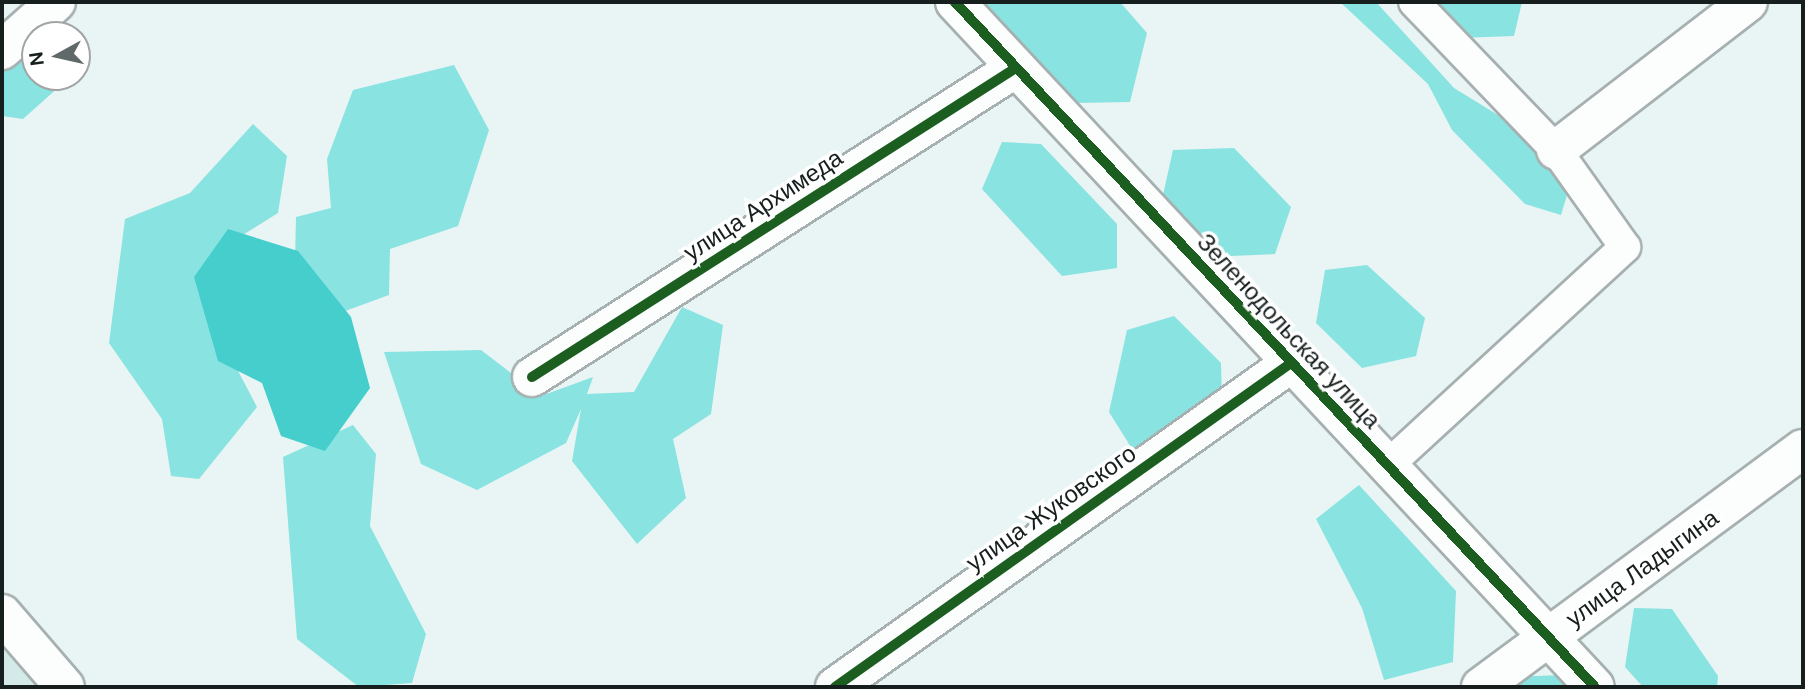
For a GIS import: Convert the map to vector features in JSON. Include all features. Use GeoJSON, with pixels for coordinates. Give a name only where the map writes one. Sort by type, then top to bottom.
{"type":"FeatureCollection","features":[{"type":"Feature","properties":{"kind":"street"},"geometry":{"type":"LineString","coordinates":[[2,50],[56,2]]}},
{"type":"Feature","properties":{"kind":"street","name":"Зеленодольская улица"},"geometry":{"type":"LineString","coordinates":[[955,2],[1546,639],[1595,687]]}},
{"type":"Feature","properties":{"kind":"street"},"geometry":{"type":"LineString","coordinates":[[1556,150],[1748,2]]}},
{"type":"Feature","properties":{"kind":"street","name":"улица Архимеда"},"geometry":{"type":"LineString","coordinates":[[532,377],[1016,68]]}},
{"type":"Feature","properties":{"kind":"street","name":"улица Жуковского"},"geometry":{"type":"LineString","coordinates":[[835,687],[1291,363]]}},
{"type":"Feature","properties":{"kind":"street","name":"улица Ладыгина"},"geometry":{"type":"LineString","coordinates":[[1480,687],[1803,449]]}},
{"type":"Feature","properties":{"kind":"street"},"geometry":{"type":"LineString","coordinates":[[2,614],[65,687]]}},
{"type":"Feature","properties":{"kind":"lane"},"geometry":{"type":"LineString","coordinates":[[1386,467],[1625,247],[1556,150],[1414,2]]}},
{"type":"Feature","properties":{"kind":"shaded area"},"geometry":{"type":"Polygon","coordinates":[[[975,2],[1120,2],[1147,33],[1130,102],[1074,103],[975,2]]]}},
{"type":"Feature","properties":{"kind":"shaded area"},"geometry":{"type":"Polygon","coordinates":[[[1340,2],[1376,2],[1454,88],[1542,142],[1570,185],[1561,215],[1525,204],[1452,130],[1428,84],[1340,2]]]}},
{"type":"Feature","properties":{"kind":"shaded area"},"geometry":{"type":"Polygon","coordinates":[[[1424,2],[1522,2],[1514,36],[1459,38],[1424,2]]]}},
{"type":"Feature","properties":{"kind":"shaded area"},"geometry":{"type":"Polygon","coordinates":[[[21,44],[21,91],[54,91],[23,119],[2,116],[2,56],[21,44]]]}},
{"type":"Feature","properties":{"kind":"shaded area"},"geometry":{"type":"Polygon","coordinates":[[[454,65],[489,130],[458,226],[390,249],[389,295],[337,314],[295,262],[296,217],[331,208],[327,159],[353,90],[454,65]]]}},
{"type":"Feature","properties":{"kind":"shaded area"},"geometry":{"type":"Polygon","coordinates":[[[253,124],[287,156],[278,213],[228,244],[207,312],[257,407],[199,479],[171,476],[162,419],[109,343],[125,219],[190,193],[253,124]]]}},
{"type":"Feature","properties":{"kind":"shaded area"},"geometry":{"type":"Polygon","coordinates":[[[1002,142],[1041,144],[1117,224],[1117,268],[1062,276],[982,189],[1002,142]]]}},
{"type":"Feature","properties":{"kind":"shaded area"},"geometry":{"type":"Polygon","coordinates":[[[1234,148],[1291,207],[1275,254],[1208,257],[1161,204],[1173,150],[1234,148]]]}},
{"type":"Feature","properties":{"kind":"shaded area"},"geometry":{"type":"Polygon","coordinates":[[[228,229],[298,251],[351,317],[370,388],[325,451],[281,436],[262,383],[218,361],[194,277],[228,229]]]}},
{"type":"Feature","properties":{"kind":"shaded area"},"geometry":{"type":"Polygon","coordinates":[[[1367,265],[1425,318],[1416,356],[1362,368],[1316,323],[1325,270],[1367,265]]]}},
{"type":"Feature","properties":{"kind":"shaded area"},"geometry":{"type":"Polygon","coordinates":[[[682,307],[723,325],[711,414],[673,439],[686,498],[637,544],[572,461],[581,409],[566,443],[477,490],[421,464],[384,352],[481,350],[541,396],[593,377],[587,394],[634,392],[682,307]]]}},
{"type":"Feature","properties":{"kind":"shaded area"},"geometry":{"type":"Polygon","coordinates":[[[1174,316],[1221,363],[1222,400],[1134,452],[1109,412],[1127,330],[1174,316]]]}},
{"type":"Feature","properties":{"kind":"shaded area"},"geometry":{"type":"Polygon","coordinates":[[[353,425],[376,454],[370,526],[426,634],[412,683],[359,687],[297,639],[283,457],[353,425]]]}},
{"type":"Feature","properties":{"kind":"shaded area"},"geometry":{"type":"Polygon","coordinates":[[[1359,485],[1456,591],[1453,662],[1384,680],[1362,608],[1316,519],[1359,485]]]}},
{"type":"Feature","properties":{"kind":"shaded area"},"geometry":{"type":"Polygon","coordinates":[[[1634,608],[1672,609],[1718,676],[1717,687],[1643,687],[1625,667],[1634,608]]]}},
{"type":"Feature","properties":{"kind":"shaded area"},"geometry":{"type":"Polygon","coordinates":[[[2,648],[37,687],[2,687],[2,648]]]}},
{"type":"Feature","properties":{"kind":"shaded area"},"geometry":{"type":"Polygon","coordinates":[[[1563,675],[1574,687],[1509,687],[1513,677],[1563,675]]]}},
{"type":"Feature","properties":{"kind":"cycle path"},"geometry":{"type":"LineString","coordinates":[[955,2],[1595,687]]}},
{"type":"Feature","properties":{"kind":"cycle path"},"geometry":{"type":"LineString","coordinates":[[532,377],[1016,68]]}},
{"type":"Feature","properties":{"kind":"cycle path"},"geometry":{"type":"LineString","coordinates":[[835,687],[1291,363]]}}]}
